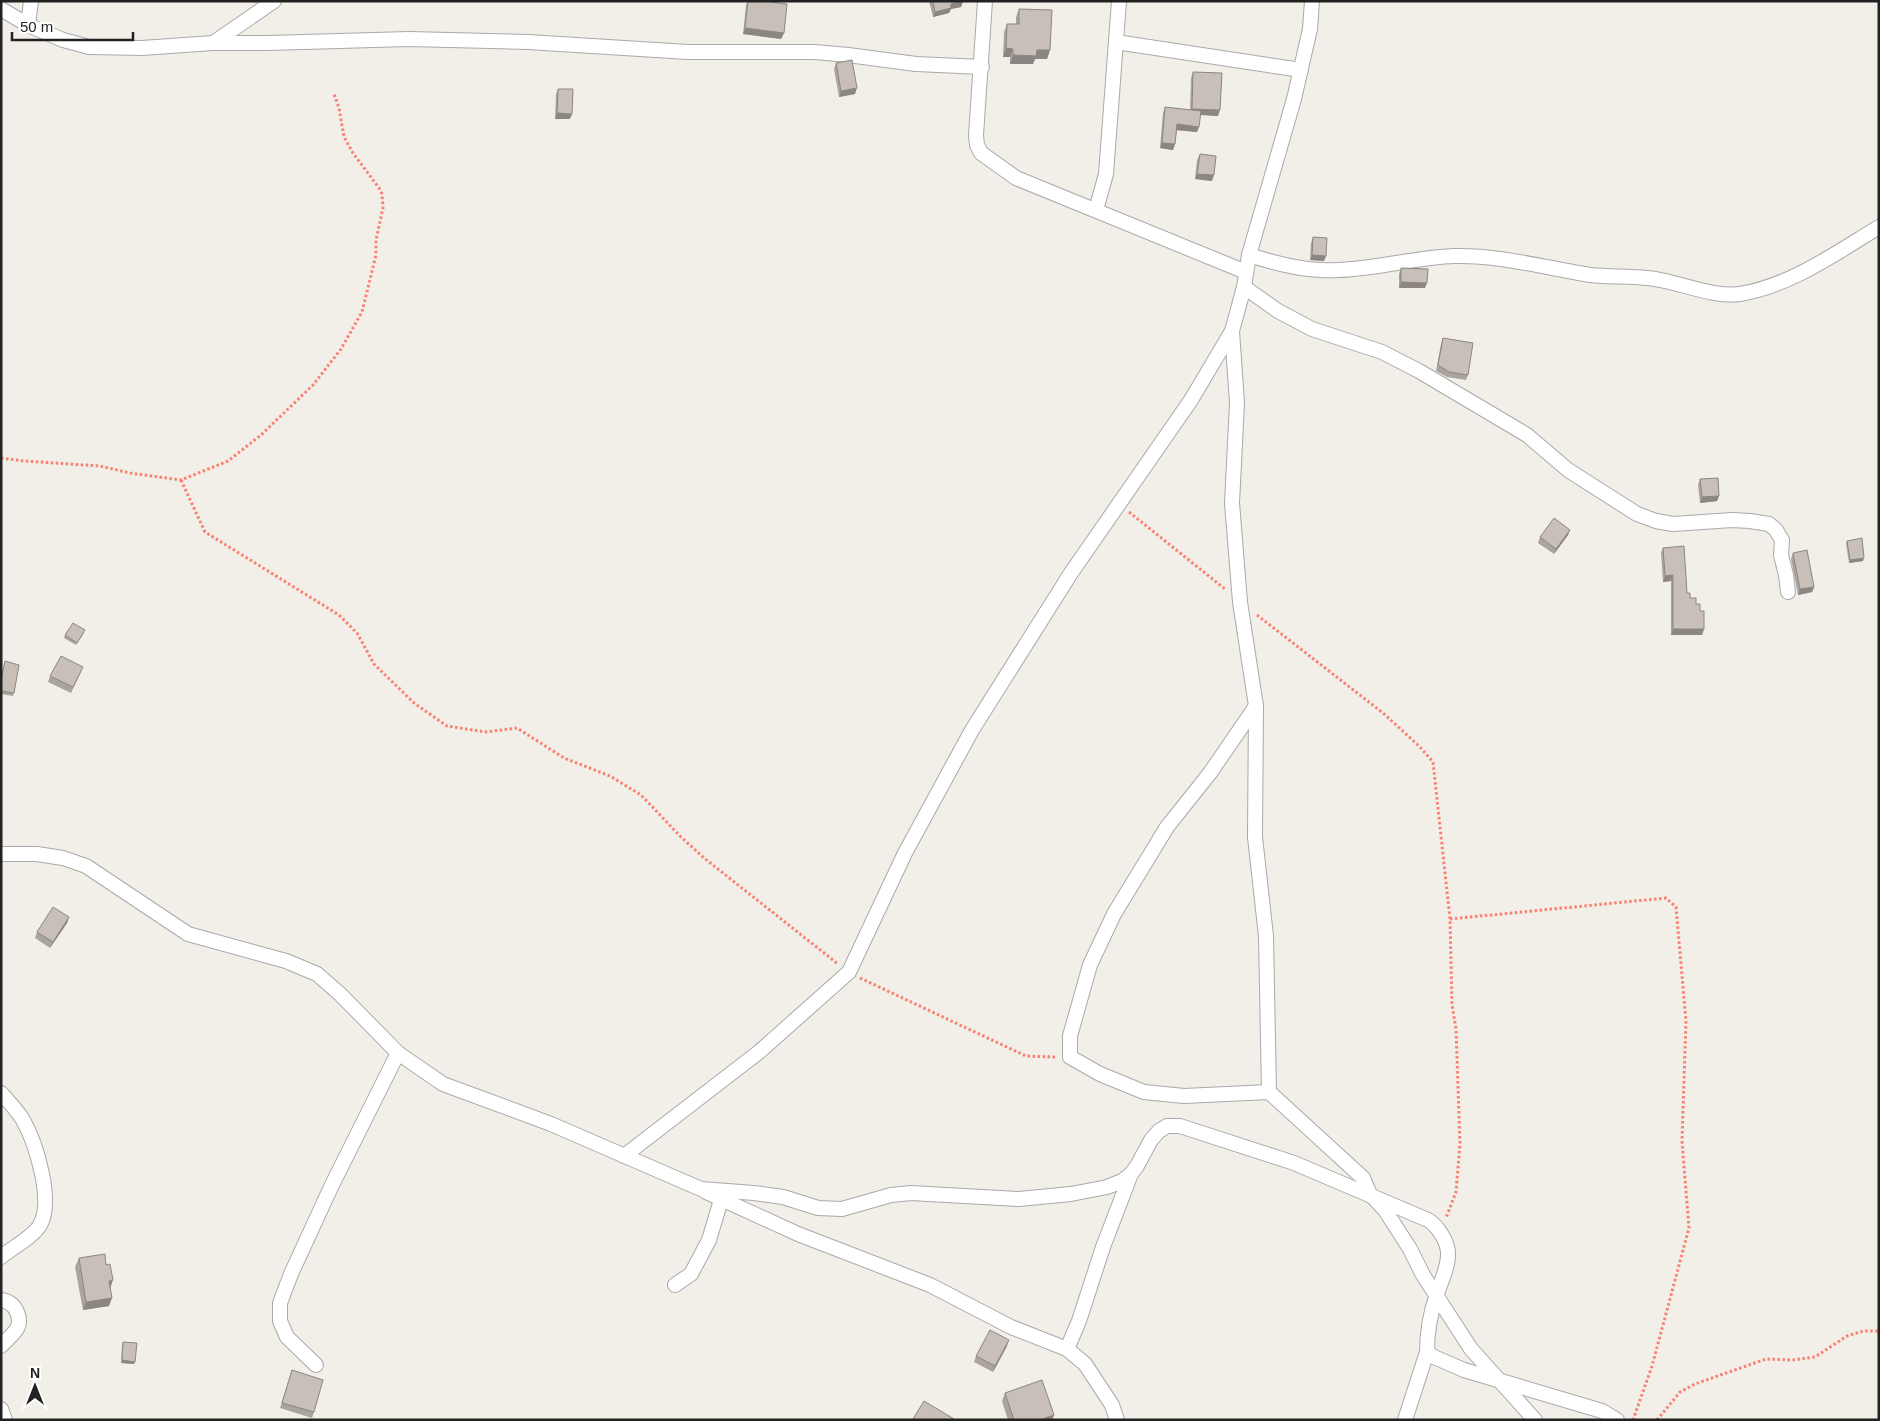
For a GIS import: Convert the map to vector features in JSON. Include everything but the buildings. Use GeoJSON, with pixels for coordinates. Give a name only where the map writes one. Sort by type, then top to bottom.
{"type":"FeatureCollection","features":[{"type":"Feature","properties":{"kind":"street"},"geometry":{"type":"LineString","coordinates":[[28,25],[31,1]]}},
{"type":"Feature","properties":{"kind":"street"},"geometry":{"type":"LineString","coordinates":[[213,43],[274,1]]}},
{"type":"Feature","properties":{"kind":"street"},"geometry":{"type":"LineString","coordinates":[[986,1],[976,135],[977,145],[981,153],[1016,178],[1246,272]]}},
{"type":"Feature","properties":{"kind":"street"},"geometry":{"type":"LineString","coordinates":[[1096,210],[1106,174],[1119,1]]}},
{"type":"Feature","properties":{"kind":"street"},"geometry":{"type":"LineString","coordinates":[[624,1156],[760,1052],[848,972],[905,853],[972,730],[1071,573],[1191,400],[1232,331],[1244,287],[1249,255],[1294,100],[1310,29],[1312,1]]}},
{"type":"Feature","properties":{"kind":"street"},"geometry":{"type":"LineString","coordinates":[[1,9],[28,25],[63,40],[89,47],[142,48],[213,43],[409,39],[528,42],[660,52],[815,52],[916,64],[982,67]]}},
{"type":"Feature","properties":{"kind":"street"},"geometry":{"type":"LineString","coordinates":[[1116,42],[1301,70]]}},
{"type":"Feature","properties":{"kind":"street"},"geometry":{"type":"LineString","coordinates":[[1249,255],[1272,262],[1317,270],[1339,270],[1454,256],[1493,258],[1593,275],[1647,278],[1719,293],[1736,294],[1755,291],[1796,275],[1879,227]]}},
{"type":"Feature","properties":{"kind":"street"},"geometry":{"type":"LineString","coordinates":[[1244,287],[1278,311],[1312,329],[1382,352],[1427,376],[1527,435],[1568,470],[1637,514],[1656,521],[1673,524],[1732,520],[1769,524],[1776,530],[1782,540],[1781,555],[1788,592]]}},
{"type":"Feature","properties":{"kind":"street"},"geometry":{"type":"LineString","coordinates":[[1232,331],[1237,402],[1232,503],[1240,602],[1256,706],[1255,837],[1266,936],[1269,1092]]}},
{"type":"Feature","properties":{"kind":"street"},"geometry":{"type":"LineString","coordinates":[[1256,706],[1210,773],[1167,827],[1114,914],[1090,965],[1070,1036],[1070,1057],[1100,1074],[1144,1092],[1184,1096],[1269,1092],[1363,1178],[1370,1194],[1385,1210],[1410,1249],[1436,1296],[1471,1349],[1535,1420]]}},
{"type":"Feature","properties":{"kind":"street"},"geometry":{"type":"LineString","coordinates":[[1,854],[37,854],[63,858],[86,866],[188,934],[286,961],[317,974],[340,994],[398,1053],[443,1084],[551,1124],[701,1189],[721,1200],[798,1234],[930,1285],[1010,1327],[1067,1348],[1085,1364],[1107,1397],[1117,1420]]}},
{"type":"Feature","properties":{"kind":"street"},"geometry":{"type":"LineString","coordinates":[[316,1366],[286,1337],[280,1321],[280,1303],[291,1274],[327,1196],[398,1053]]}},
{"type":"Feature","properties":{"kind":"street"},"geometry":{"type":"LineString","coordinates":[[1,1093],[24,1121],[31,1138],[45,1191],[45,1211],[40,1226],[1,1257]]}},
{"type":"Feature","properties":{"kind":"street"},"geometry":{"type":"LineString","coordinates":[[1067,1348],[1079,1321],[1103,1247],[1131,1174],[1151,1140],[1159,1131],[1167,1126],[1180,1126],[1294,1162],[1428,1220],[1440,1231],[1448,1251],[1447,1262],[1436,1296],[1427,1352],[1405,1420]]}},
{"type":"Feature","properties":{"kind":"street"},"geometry":{"type":"LineString","coordinates":[[701,1189],[783,1197],[818,1208],[842,1210],[891,1195],[911,1193],[1019,1199],[1071,1194],[1107,1188],[1122,1181],[1131,1174]]}},
{"type":"Feature","properties":{"kind":"street"},"geometry":{"type":"LineString","coordinates":[[675,1285],[690,1274],[709,1240],[721,1200]]}},
{"type":"Feature","properties":{"kind":"street"},"geometry":{"type":"LineString","coordinates":[[1,1300],[8,1301],[16,1308],[20,1320],[14,1332],[1,1346]]}},
{"type":"Feature","properties":{"kind":"street"},"geometry":{"type":"LineString","coordinates":[[1427,1352],[1464,1370],[1602,1411],[1617,1420]]}},
{"type":"Feature","properties":{"kind":"street"},"geometry":{"type":"LineString","coordinates":[[1,1410],[4,1420]]}},
{"type":"Feature","properties":{"kind":"path"},"geometry":{"type":"LineString","coordinates":[[1,458],[100,466],[130,473],[181,480],[228,461],[261,435],[313,385],[341,349],[362,312],[376,255],[376,240],[382,208],[382,194],[344,137],[339,108],[334,94]]}},
{"type":"Feature","properties":{"kind":"path"},"geometry":{"type":"LineString","coordinates":[[181,480],[205,532],[339,615],[357,633],[374,664],[414,704],[447,726],[486,732],[518,728],[564,758],[610,776],[641,795],[704,858],[848,972],[1026,1056],[1070,1057]]}},
{"type":"Feature","properties":{"kind":"path"},"geometry":{"type":"LineString","coordinates":[[1118,504],[1383,713],[1419,746],[1433,762],[1450,919],[1452,1005],[1456,1029],[1460,1144],[1456,1192],[1440,1231]]}},
{"type":"Feature","properties":{"kind":"path"},"geometry":{"type":"LineString","coordinates":[[1450,919],[1666,898],[1676,908],[1686,1020],[1682,1140],[1689,1228],[1652,1366],[1633,1420]]}},
{"type":"Feature","properties":{"kind":"path"},"geometry":{"type":"LineString","coordinates":[[1657,1420],[1680,1392],[1694,1384],[1766,1359],[1792,1360],[1815,1357],[1847,1336],[1863,1331],[1879,1331]]}}]}
